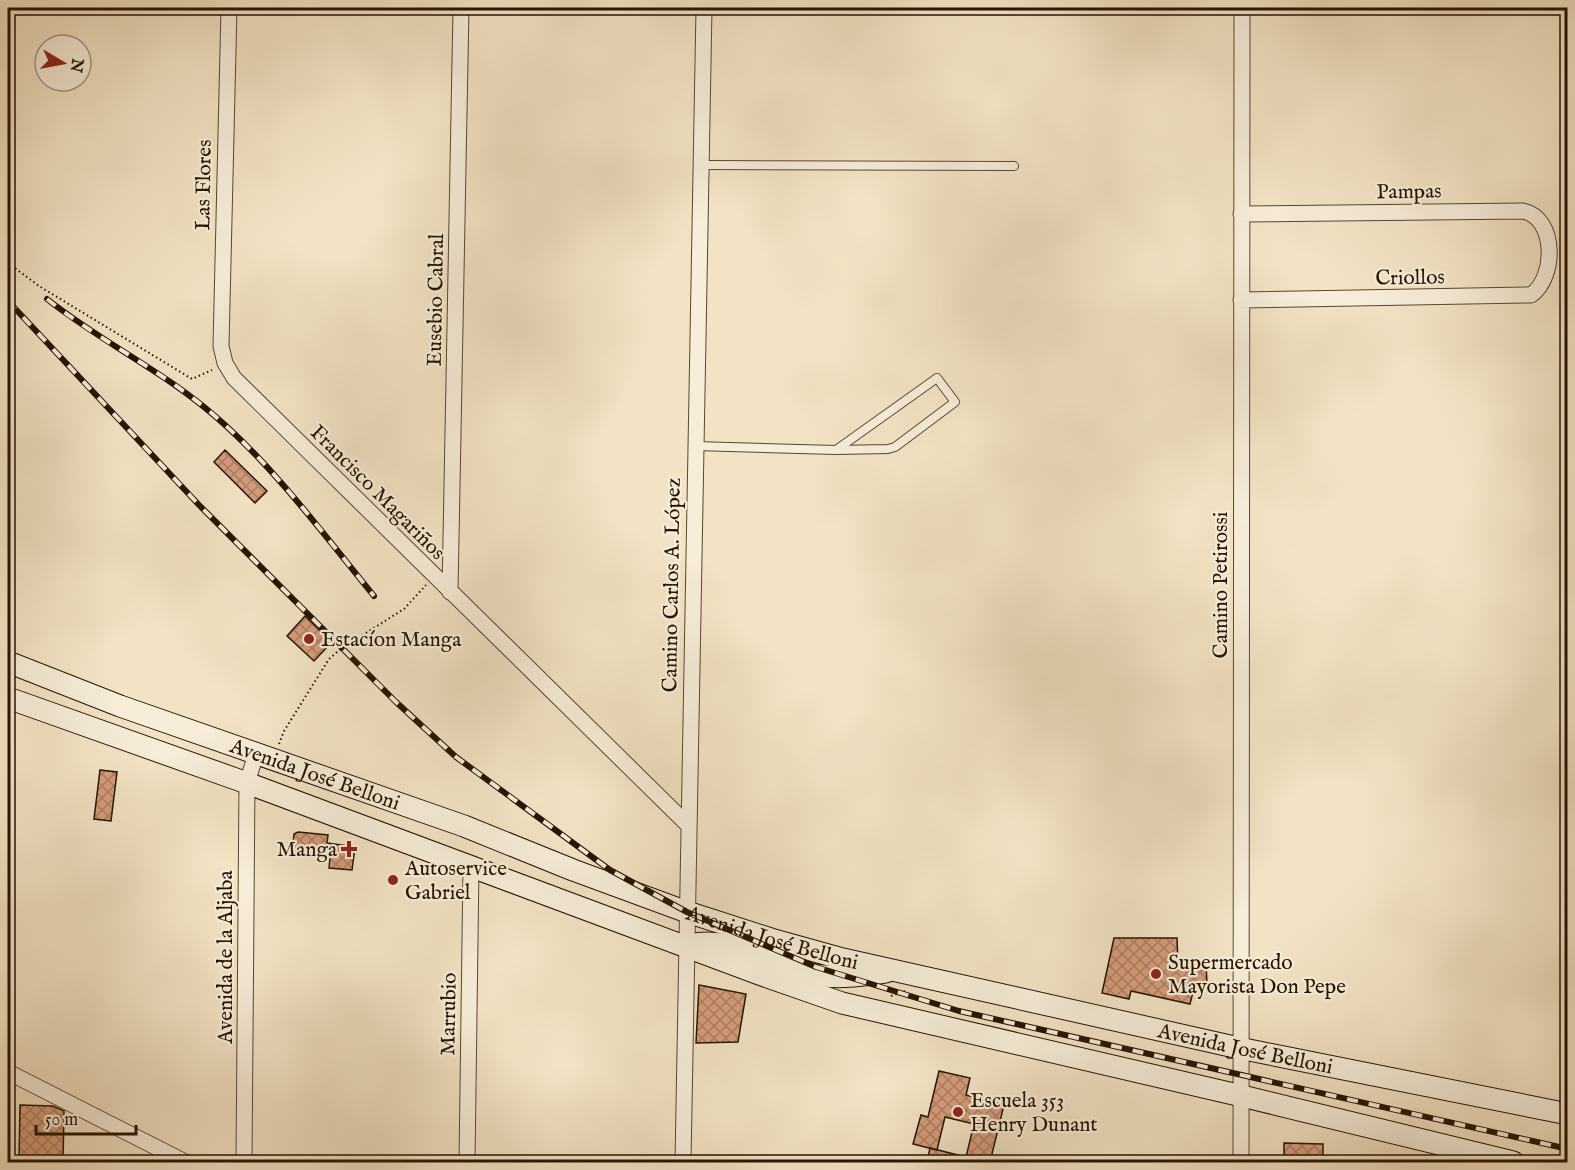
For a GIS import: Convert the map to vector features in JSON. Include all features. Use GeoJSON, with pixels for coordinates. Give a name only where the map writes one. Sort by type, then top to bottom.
{"type":"FeatureCollection","features":[{"type":"Feature","properties":{"kind":"main road","name":"Avenida José Belloni"},"geometry":{"type":"LineString","coordinates":[[8,662],[120,706],[464,826],[687,912],[771,939],[897,971],[1239,1048],[1568,1114]]}},
{"type":"Feature","properties":{"kind":"main road"},"geometry":{"type":"LineString","coordinates":[[8,679],[93,708],[120,706]]}},
{"type":"Feature","properties":{"kind":"main road","name":"Avenida José Belloni"},"geometry":{"type":"LineString","coordinates":[[8,698],[247,783],[843,1003],[1242,1095],[1486,1159],[1513,1162]]}},
{"type":"Feature","properties":{"kind":"main road"},"geometry":{"type":"LineString","coordinates":[[548,896],[569,893],[580,895],[662,927],[672,926],[687,912]]}},
{"type":"Feature","properties":{"kind":"main road"},"geometry":{"type":"LineString","coordinates":[[686,946],[704,942],[721,943],[781,966],[822,976],[850,978],[897,971]]}},
{"type":"Feature","properties":{"kind":"street","name":"Las Flores"},"geometry":{"type":"LineString","coordinates":[[225,363],[221,346],[229,8]]}},
{"type":"Feature","properties":{"kind":"street","name":"Eusebio Cabral"},"geometry":{"type":"LineString","coordinates":[[450,592],[461,8]]}},
{"type":"Feature","properties":{"kind":"street","name":"Camino Carlos A. López"},"geometry":{"type":"LineString","coordinates":[[683,1162],[704,8]]}},
{"type":"Feature","properties":{"kind":"street","name":"Camino Petirossi"},"geometry":{"type":"LineString","coordinates":[[1241,1162],[1242,1095],[1239,1048],[1242,8]]}},
{"type":"Feature","properties":{"kind":"street","name":"Pampas"},"geometry":{"type":"LineString","coordinates":[[1240,214],[1523,211],[1532,213],[1538,218],[1547,235],[1549,252]]}},
{"type":"Feature","properties":{"kind":"street","name":"Criollos"},"geometry":{"type":"LineString","coordinates":[[1241,300],[1531,296],[1537,291],[1547,271],[1549,252]]}},
{"type":"Feature","properties":{"kind":"street","name":"Francisco Magariños"},"geometry":{"type":"LineString","coordinates":[[225,363],[234,378],[688,825]]}},
{"type":"Feature","properties":{"kind":"street","name":"Avenida de la Aljaba"},"geometry":{"type":"LineString","coordinates":[[244,1162],[247,783],[256,754]]}},
{"type":"Feature","properties":{"kind":"street","name":"Marrubio"},"geometry":{"type":"LineString","coordinates":[[467,1162],[471,866]]}},
{"type":"Feature","properties":{"kind":"street"},"geometry":{"type":"LineString","coordinates":[[8,1072],[185,1162]]}},
{"type":"Feature","properties":{"kind":"lane"},"geometry":{"type":"LineString","coordinates":[[701,165],[1014,166]]}},
{"type":"Feature","properties":{"kind":"lane"},"geometry":{"type":"LineString","coordinates":[[695,446],[836,450],[888,449],[895,447],[955,402],[937,378],[836,450]]}},
{"type":"Feature","properties":{"kind":"path"},"geometry":{"type":"LineString","coordinates":[[8,263],[39,286],[192,379],[225,363]]}},
{"type":"Feature","properties":{"kind":"path"},"geometry":{"type":"LineString","coordinates":[[284,731],[329,659],[342,648],[404,609],[434,577]]}},
{"type":"Feature","properties":{"kind":"building"},"geometry":{"type":"Polygon","coordinates":[[[225,450],[267,491],[255,503],[214,462],[225,450]]]}},
{"type":"Feature","properties":{"kind":"building","name":"Estacíon Manga"},"geometry":{"type":"Polygon","coordinates":[[[305,616],[332,642],[314,661],[287,636],[305,616]]]}},
{"type":"Feature","properties":{"kind":"building"},"geometry":{"type":"Polygon","coordinates":[[[100,770],[117,772],[111,821],[94,819],[100,770]]]}},
{"type":"Feature","properties":{"kind":"building"},"geometry":{"type":"Polygon","coordinates":[[[298,832],[328,835],[327,843],[355,847],[352,870],[329,868],[330,858],[292,853],[294,834],[298,832]]]}},
{"type":"Feature","properties":{"kind":"building","name":"Supermercado Mayorista Don Pepe"},"geometry":{"type":"Polygon","coordinates":[[[1114,938],[1177,938],[1178,964],[1206,963],[1207,984],[1195,984],[1190,1004],[1131,991],[1129,999],[1102,993],[1114,938]]]}},
{"type":"Feature","properties":{"kind":"building"},"geometry":{"type":"Polygon","coordinates":[[[699,985],[746,994],[738,1042],[696,1043],[699,985]]]}},
{"type":"Feature","properties":{"kind":"building"},"geometry":{"type":"Polygon","coordinates":[[[939,1071],[970,1078],[966,1095],[1004,1105],[990,1162],[927,1162],[930,1148],[913,1144],[921,1115],[928,1117],[939,1071]],[[945,1117],[937,1150],[966,1157],[974,1124],[945,1117]]]}},
{"type":"Feature","properties":{"kind":"building"},"geometry":{"type":"Polygon","coordinates":[[[20,1105],[53,1106],[64,1111],[63,1162],[19,1162],[20,1105]]]}},
{"type":"Feature","properties":{"kind":"building"},"geometry":{"type":"Polygon","coordinates":[[[1284,1143],[1323,1144],[1323,1162],[1284,1162],[1284,1143]]]}},
{"type":"Feature","properties":{"kind":"railway"},"geometry":{"type":"LineString","coordinates":[[47,299],[176,386],[216,417],[279,480],[374,596]]}},
{"type":"Feature","properties":{"kind":"railway"},"geometry":{"type":"LineString","coordinates":[[8,301],[199,505],[396,702],[456,757],[610,870],[687,912],[816,967],[959,1011],[1568,1149]]}},
{"type":"Feature","properties":{"kind":"place","name":"Estacíon Manga"},"geometry":{"type":"Point","coordinates":[309,639]}},
{"type":"Feature","properties":{"kind":"place","name":"Manga"},"geometry":{"type":"Point","coordinates":[349,849]}},
{"type":"Feature","properties":{"kind":"place","name":"Autoservice Gabriel"},"geometry":{"type":"Point","coordinates":[393,880]}},
{"type":"Feature","properties":{"kind":"place","name":"Supermercado Mayorista Don Pepe"},"geometry":{"type":"Point","coordinates":[1156,974]}},
{"type":"Feature","properties":{"kind":"place","name":"Escuela 353 Henry Dunant"},"geometry":{"type":"Point","coordinates":[958,1112]}}]}
